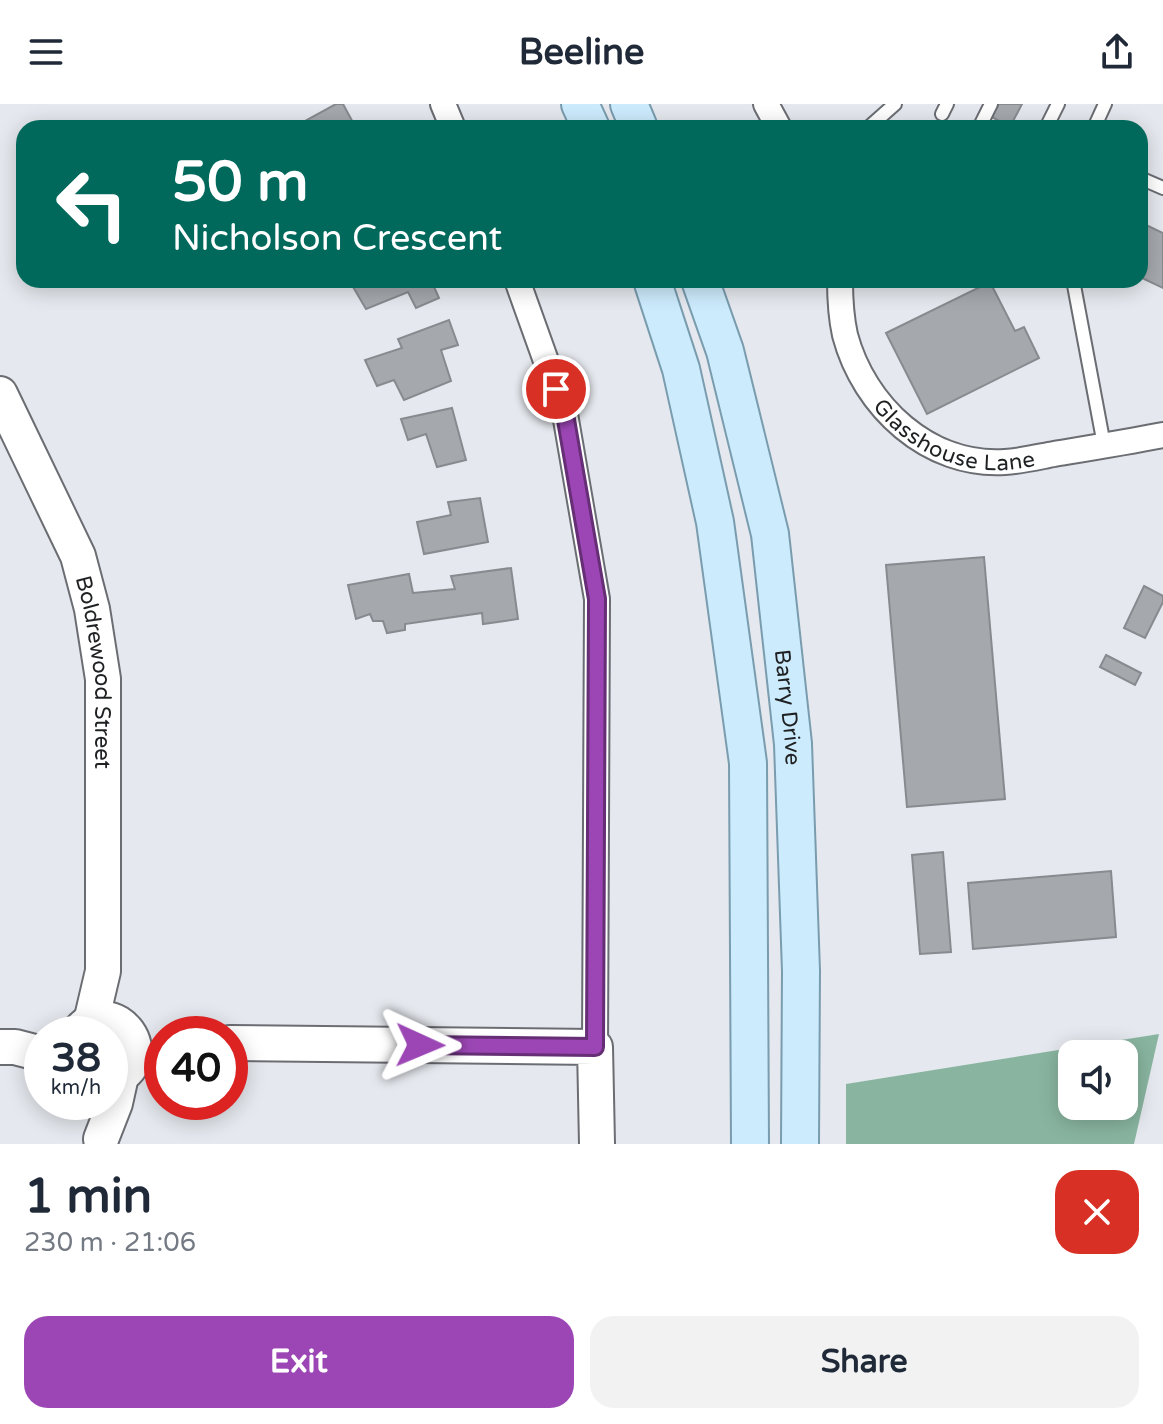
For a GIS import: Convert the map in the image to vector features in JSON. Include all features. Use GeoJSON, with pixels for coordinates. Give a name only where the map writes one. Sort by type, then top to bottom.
{"type":"FeatureCollection","features":[{"type":"Feature","properties":{"kind":"main road","name":"Barry Drive"},"geometry":{"type":"LineString","coordinates":[[655,288],[681,369],[715,522],[748,763],[750,1144]]}},
{"type":"Feature","properties":{"kind":"main road","name":"Barry Drive"},"geometry":{"type":"LineString","coordinates":[[703,288],[725,351],[770,534],[793,744],[801,971],[800,1144]]}},
{"type":"Feature","properties":{"kind":"street"},"geometry":{"type":"LineString","coordinates":[[520,288],[565,414],[597,599],[597,1144]]}},
{"type":"Feature","properties":{"kind":"street","name":"Glasshouse Lane"},"geometry":{"type":"LineString","coordinates":[[840,288],[845,335],[868,388],[886,411],[907,430],[931,447],[957,459],[1004,463],[1163,435]]}},
{"type":"Feature","properties":{"kind":"street","name":"Boldrewood Street"},"geometry":{"type":"LineString","coordinates":[[0,394],[78,556],[92,609],[103,679],[103,971],[96,1016]]}},
{"type":"Feature","properties":{"kind":"street"},"geometry":{"type":"LineString","coordinates":[[248,1043],[595,1047]]}},
{"type":"Feature","properties":{"kind":"street","name":"Boldrewood Street"},"geometry":{"type":"LineString","coordinates":[[128,1046],[135,1050],[128,1061]]}},
{"type":"Feature","properties":{"kind":"street"},"geometry":{"type":"LineString","coordinates":[[97,1120],[101,1142]]}},
{"type":"Feature","properties":{"kind":"street","name":"Boldrewood Street"},"geometry":{"type":"LineString","coordinates":[[101,1142],[109,1120]]}},
{"type":"Feature","properties":{"kind":"lane"},"geometry":{"type":"LineString","coordinates":[[877,120],[895,104]]}},
{"type":"Feature","properties":{"kind":"lane"},"geometry":{"type":"LineString","coordinates":[[1075,288],[1104,445]]}},
{"type":"Feature","properties":{"kind":"green space"},"geometry":{"type":"Polygon","coordinates":[[[1159,1034],[1134,1144],[846,1144],[846,1084],[1058,1050],[1058,1120],[1138,1120],[1138,1040],[1121,1040],[1159,1034]]]}},
{"type":"Feature","properties":{"kind":"building"},"geometry":{"type":"Polygon","coordinates":[[[336,104],[343,104],[352,120],[307,120],[336,104]]]}},
{"type":"Feature","properties":{"kind":"building"},"geometry":{"type":"Polygon","coordinates":[[[996,104],[1022,104],[1014,120],[997,120],[990,116],[996,104]]]}},
{"type":"Feature","properties":{"kind":"building"},"geometry":{"type":"Polygon","coordinates":[[[1148,226],[1163,233],[1163,288],[1148,281],[1148,226]]]}},
{"type":"Feature","properties":{"kind":"building"},"geometry":{"type":"Polygon","coordinates":[[[354,288],[435,288],[439,298],[416,308],[408,292],[366,309],[354,288]]]}},
{"type":"Feature","properties":{"kind":"building"},"geometry":{"type":"Polygon","coordinates":[[[978,288],[993,288],[1015,331],[1024,327],[1039,358],[927,414],[886,333],[978,288]]]}},
{"type":"Feature","properties":{"kind":"building"},"geometry":{"type":"Polygon","coordinates":[[[449,320],[458,345],[441,350],[451,381],[404,400],[394,380],[377,386],[365,360],[402,348],[398,339],[449,320]]]}},
{"type":"Feature","properties":{"kind":"building"},"geometry":{"type":"Polygon","coordinates":[[[452,408],[466,460],[437,467],[426,434],[408,440],[401,419],[452,408]]]}},
{"type":"Feature","properties":{"kind":"building"},"geometry":{"type":"Polygon","coordinates":[[[480,498],[488,542],[424,554],[417,522],[451,515],[448,502],[480,498]]]}},
{"type":"Feature","properties":{"kind":"building"},"geometry":{"type":"Polygon","coordinates":[[[984,557],[1005,799],[907,807],[886,565],[984,557]]]}},
{"type":"Feature","properties":{"kind":"building"},"geometry":{"type":"Polygon","coordinates":[[[511,568],[518,619],[483,624],[482,613],[405,624],[405,630],[387,633],[383,621],[373,621],[370,614],[356,619],[348,585],[409,574],[413,593],[455,589],[451,576],[511,568]]]}},
{"type":"Feature","properties":{"kind":"building"},"geometry":{"type":"Polygon","coordinates":[[[1144,586],[1163,596],[1145,638],[1124,628],[1144,586]]]}},
{"type":"Feature","properties":{"kind":"building"},"geometry":{"type":"Polygon","coordinates":[[[1106,655],[1141,673],[1135,685],[1100,667],[1106,655]]]}},
{"type":"Feature","properties":{"kind":"building"},"geometry":{"type":"Polygon","coordinates":[[[943,852],[951,952],[920,954],[912,855],[943,852]]]}},
{"type":"Feature","properties":{"kind":"building"},"geometry":{"type":"Polygon","coordinates":[[[1111,871],[1116,937],[973,949],[968,883],[1111,871]]]}},
{"type":"Feature","properties":{"kind":"route"},"geometry":{"type":"LineString","coordinates":[[420,1045],[595,1047],[597,599],[565,414],[556,389]]}}]}
